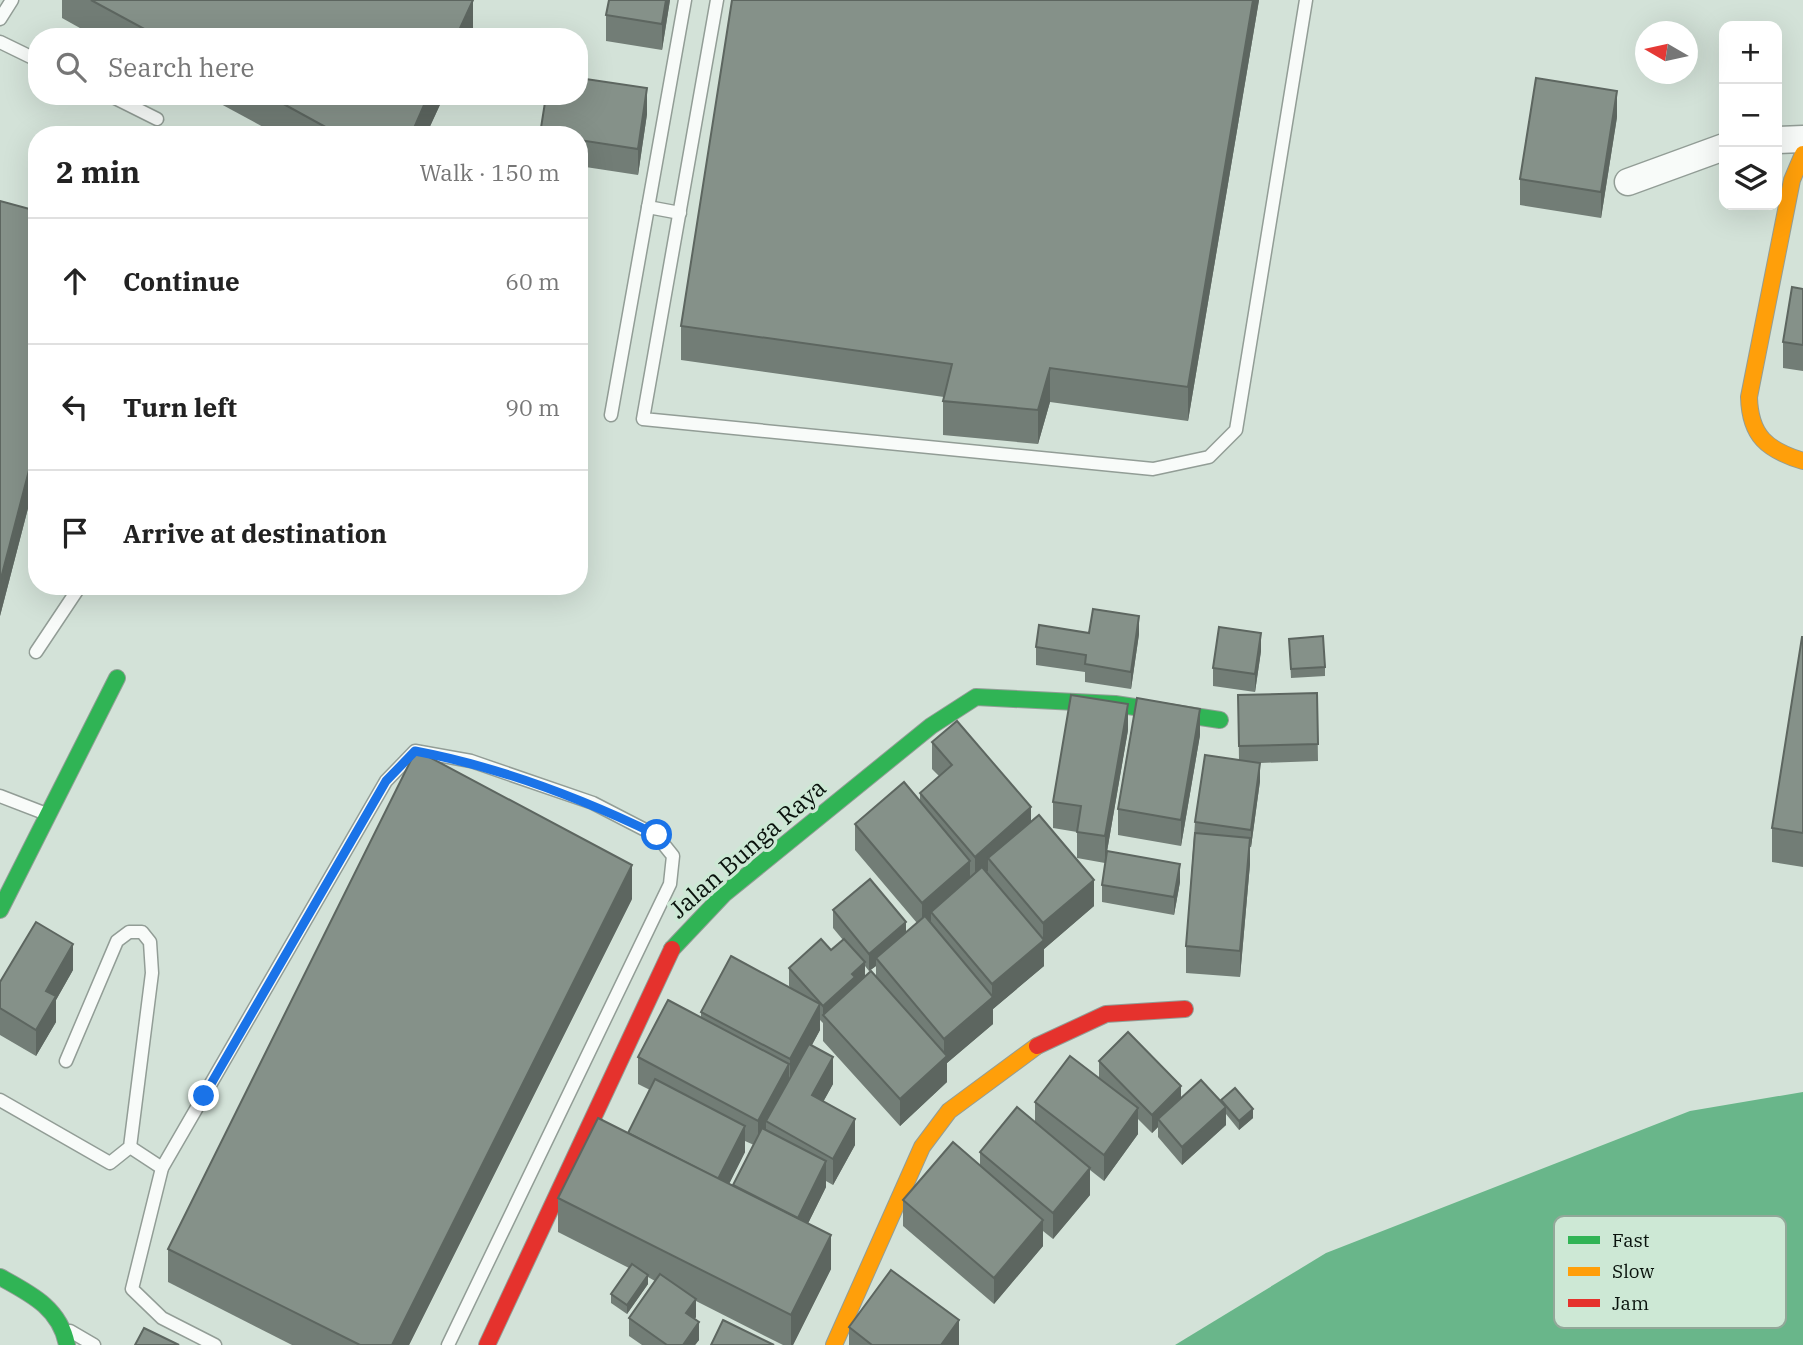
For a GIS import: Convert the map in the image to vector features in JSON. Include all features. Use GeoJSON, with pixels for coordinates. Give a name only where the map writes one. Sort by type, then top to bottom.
{"type":"FeatureCollection","features":[{"type":"Feature","properties":{"kind":"street"},"geometry":{"type":"LineString","coordinates":[[1782,140],[1803,139]]}},
{"type":"Feature","properties":{"kind":"street"},"geometry":{"type":"LineString","coordinates":[[1628,182],[1719,149]]}},
{"type":"Feature","properties":{"kind":"street"},"geometry":{"type":"LineString","coordinates":[[1803,154],[1792,180],[1749,397],[1748,415],[1754,432],[1764,446],[1779,455],[1803,461]]}},
{"type":"Feature","properties":{"kind":"street"},"geometry":{"type":"LineString","coordinates":[[0,910],[117,678]]}},
{"type":"Feature","properties":{"kind":"street","name":"Jalan Bunga Raya"},"geometry":{"type":"LineString","coordinates":[[487,1345],[675,943],[724,894],[930,726],[976,697],[1023,697],[1115,704],[1220,720]]}},
{"type":"Feature","properties":{"kind":"street"},"geometry":{"type":"LineString","coordinates":[[834,1345],[922,1147],[949,1111],[1023,1053],[1074,1026],[1107,1014],[1185,1009]]}},
{"type":"Feature","properties":{"kind":"street"},"geometry":{"type":"LineString","coordinates":[[0,1277],[44,1303],[65,1328],[67,1345]]}},
{"type":"Feature","properties":{"kind":"lane"},"geometry":{"type":"LineString","coordinates":[[0,19],[12,0]]}},
{"type":"Feature","properties":{"kind":"lane"},"geometry":{"type":"LineString","coordinates":[[611,415],[685,0]]}},
{"type":"Feature","properties":{"kind":"lane"},"geometry":{"type":"LineString","coordinates":[[717,0],[643,419],[1153,469],[1209,457],[1236,430],[1306,0]]}},
{"type":"Feature","properties":{"kind":"lane"},"geometry":{"type":"LineString","coordinates":[[0,42],[28,56]]}},
{"type":"Feature","properties":{"kind":"lane"},"geometry":{"type":"LineString","coordinates":[[129,105],[157,119]]}},
{"type":"Feature","properties":{"kind":"lane"},"geometry":{"type":"LineString","coordinates":[[648,207],[680,213]]}},
{"type":"Feature","properties":{"kind":"lane"},"geometry":{"type":"LineString","coordinates":[[36,652],[74,595]]}},
{"type":"Feature","properties":{"kind":"lane"},"geometry":{"type":"LineString","coordinates":[[215,1345],[162,1318],[132,1289],[162,1168],[386,781],[415,751],[471,761],[593,803],[657,835],[673,856],[670,884],[448,1345]]}},
{"type":"Feature","properties":{"kind":"lane"},"geometry":{"type":"LineString","coordinates":[[0,796],[48,814]]}},
{"type":"Feature","properties":{"kind":"lane"},"geometry":{"type":"LineString","coordinates":[[0,1100],[110,1163],[130,1147],[152,973],[150,942],[142,932],[129,932],[117,941],[66,1061]]}},
{"type":"Feature","properties":{"kind":"lane"},"geometry":{"type":"LineString","coordinates":[[130,1147],[162,1168]]}},
{"type":"Feature","properties":{"kind":"lane"},"geometry":{"type":"LineString","coordinates":[[65,1328],[94,1345]]}},
{"type":"Feature","properties":{"kind":"shaded area"},"geometry":{"type":"Polygon","coordinates":[[[1803,1092],[1803,1345],[1175,1345],[1326,1253],[1690,1111],[1803,1092]]]}},
{"type":"Feature","properties":{"kind":"building"},"geometry":{"type":"Polygon","coordinates":[[[91,0],[473,0],[460,28],[142,28],[91,0]]]}},
{"type":"Feature","properties":{"kind":"building"},"geometry":{"type":"Polygon","coordinates":[[[609,0],[666,0],[662,24],[606,15],[609,0]]]}},
{"type":"Feature","properties":{"kind":"building"},"geometry":{"type":"Polygon","coordinates":[[[732,0],[1253,0],[1188,387],[1050,368],[1038,410],[943,401],[952,364],[681,326],[732,0]]]}},
{"type":"Feature","properties":{"kind":"building"},"geometry":{"type":"Polygon","coordinates":[[[1536,78],[1617,91],[1601,192],[1520,179],[1536,78]]]}},
{"type":"Feature","properties":{"kind":"building"},"geometry":{"type":"Polygon","coordinates":[[[588,79],[647,88],[638,149],[588,141],[588,126],[541,126],[545,105],[588,105],[588,79]]]}},
{"type":"Feature","properties":{"kind":"building"},"geometry":{"type":"Polygon","coordinates":[[[285,105],[424,105],[415,126],[324,126],[285,105]]]}},
{"type":"Feature","properties":{"kind":"building"},"geometry":{"type":"Polygon","coordinates":[[[0,201],[28,209],[28,474],[0,582],[0,201]]]}},
{"type":"Feature","properties":{"kind":"building"},"geometry":{"type":"Polygon","coordinates":[[[1792,287],[1803,289],[1803,345],[1783,342],[1792,287]]]}},
{"type":"Feature","properties":{"kind":"building"},"geometry":{"type":"Polygon","coordinates":[[[1093,609],[1139,616],[1131,672],[1085,664],[1086,655],[1036,647],[1039,625],[1089,633],[1093,609]]]}},
{"type":"Feature","properties":{"kind":"building"},"geometry":{"type":"Polygon","coordinates":[[[1219,627],[1261,633],[1255,674],[1213,668],[1219,627]]]}},
{"type":"Feature","properties":{"kind":"building"},"geometry":{"type":"Polygon","coordinates":[[[1323,636],[1325,667],[1291,669],[1289,639],[1323,636]]]}},
{"type":"Feature","properties":{"kind":"building"},"geometry":{"type":"Polygon","coordinates":[[[1803,637],[1803,833],[1772,828],[1803,637]]]}},
{"type":"Feature","properties":{"kind":"building"},"geometry":{"type":"Polygon","coordinates":[[[1317,693],[1318,744],[1239,746],[1238,695],[1317,693]]]}},
{"type":"Feature","properties":{"kind":"building"},"geometry":{"type":"Polygon","coordinates":[[[1071,695],[1128,704],[1105,836],[1077,832],[1081,806],[1053,802],[1071,695]]]}},
{"type":"Feature","properties":{"kind":"building"},"geometry":{"type":"Polygon","coordinates":[[[1137,698],[1200,709],[1181,820],[1118,809],[1137,698]]]}},
{"type":"Feature","properties":{"kind":"building"},"geometry":{"type":"Polygon","coordinates":[[[957,721],[1031,807],[975,857],[920,793],[952,765],[932,742],[957,721]]]}},
{"type":"Feature","properties":{"kind":"building"},"geometry":{"type":"Polygon","coordinates":[[[416,750],[632,865],[392,1345],[360,1345],[168,1249],[416,750]]]}},
{"type":"Feature","properties":{"kind":"building"},"geometry":{"type":"Polygon","coordinates":[[[1205,755],[1260,763],[1251,830],[1195,822],[1205,755]]]}},
{"type":"Feature","properties":{"kind":"building"},"geometry":{"type":"Polygon","coordinates":[[[904,782],[970,861],[922,903],[855,824],[904,782]]]}},
{"type":"Feature","properties":{"kind":"building"},"geometry":{"type":"Polygon","coordinates":[[[1039,815],[1094,880],[1043,923],[988,858],[1039,815]]]}},
{"type":"Feature","properties":{"kind":"building"},"geometry":{"type":"Polygon","coordinates":[[[1195,833],[1250,838],[1240,951],[1186,946],[1195,833]]]}},
{"type":"Feature","properties":{"kind":"building"},"geometry":{"type":"Polygon","coordinates":[[[1107,851],[1180,864],[1174,897],[1102,885],[1107,851]]]}},
{"type":"Feature","properties":{"kind":"building"},"geometry":{"type":"Polygon","coordinates":[[[982,867],[1044,940],[992,984],[931,912],[982,867]]]}},
{"type":"Feature","properties":{"kind":"building"},"geometry":{"type":"Polygon","coordinates":[[[870,879],[906,922],[869,954],[833,910],[870,879]]]}},
{"type":"Feature","properties":{"kind":"building"},"geometry":{"type":"Polygon","coordinates":[[[925,916],[993,997],[944,1039],[876,958],[925,916]]]}},
{"type":"Feature","properties":{"kind":"building"},"geometry":{"type":"Polygon","coordinates":[[[36,922],[73,944],[46,991],[56,996],[36,1030],[0,1008],[0,982],[36,922]]]}},
{"type":"Feature","properties":{"kind":"building"},"geometry":{"type":"Polygon","coordinates":[[[821,939],[831,950],[844,939],[865,962],[852,974],[855,977],[823,1006],[789,968],[821,939]]]}},
{"type":"Feature","properties":{"kind":"building"},"geometry":{"type":"Polygon","coordinates":[[[731,956],[820,1004],[790,1059],[701,1012],[731,956]]]}},
{"type":"Feature","properties":{"kind":"building"},"geometry":{"type":"Polygon","coordinates":[[[871,971],[947,1056],[900,1099],[823,1015],[871,971]]]}},
{"type":"Feature","properties":{"kind":"building"},"geometry":{"type":"Polygon","coordinates":[[[668,1000],[789,1064],[758,1121],[638,1057],[668,1000]]]}},
{"type":"Feature","properties":{"kind":"building"},"geometry":{"type":"Polygon","coordinates":[[[1128,1032],[1181,1086],[1152,1115],[1099,1061],[1128,1032]]]}},
{"type":"Feature","properties":{"kind":"building"},"geometry":{"type":"Polygon","coordinates":[[[809,1044],[833,1057],[812,1095],[855,1119],[833,1159],[766,1121],[809,1044]]]}},
{"type":"Feature","properties":{"kind":"building"},"geometry":{"type":"Polygon","coordinates":[[[1070,1056],[1138,1108],[1104,1155],[1035,1102],[1070,1056]]]}},
{"type":"Feature","properties":{"kind":"building"},"geometry":{"type":"Polygon","coordinates":[[[655,1079],[745,1126],[718,1179],[628,1133],[655,1079]]]}},
{"type":"Feature","properties":{"kind":"building"},"geometry":{"type":"Polygon","coordinates":[[[1201,1080],[1226,1107],[1182,1147],[1158,1119],[1201,1080]]]}},
{"type":"Feature","properties":{"kind":"building"},"geometry":{"type":"Polygon","coordinates":[[[1235,1088],[1253,1109],[1239,1121],[1221,1100],[1235,1088]]]}},
{"type":"Feature","properties":{"kind":"building"},"geometry":{"type":"Polygon","coordinates":[[[1017,1107],[1090,1168],[1053,1213],[980,1152],[1017,1107]]]}},
{"type":"Feature","properties":{"kind":"building"},"geometry":{"type":"Polygon","coordinates":[[[598,1118],[831,1235],[791,1315],[558,1198],[598,1118]]]}},
{"type":"Feature","properties":{"kind":"building"},"geometry":{"type":"Polygon","coordinates":[[[762,1128],[826,1161],[798,1218],[733,1185],[762,1128]]]}},
{"type":"Feature","properties":{"kind":"building"},"geometry":{"type":"Polygon","coordinates":[[[953,1142],[1043,1220],[994,1278],[903,1200],[953,1142]]]}},
{"type":"Feature","properties":{"kind":"building"},"geometry":{"type":"Polygon","coordinates":[[[632,1264],[648,1275],[627,1305],[611,1294],[632,1264]]]}},
{"type":"Feature","properties":{"kind":"building"},"geometry":{"type":"Polygon","coordinates":[[[891,1270],[959,1320],[941,1345],[872,1345],[849,1327],[891,1270]]]}},
{"type":"Feature","properties":{"kind":"building"},"geometry":{"type":"Polygon","coordinates":[[[660,1274],[696,1299],[686,1313],[699,1322],[683,1345],[667,1345],[629,1318],[660,1274]]]}},
{"type":"Feature","properties":{"kind":"building"},"geometry":{"type":"Polygon","coordinates":[[[723,1320],[774,1345],[711,1345],[723,1320]]]}},
{"type":"Feature","properties":{"kind":"building"},"geometry":{"type":"Polygon","coordinates":[[[144,1328],[179,1345],[135,1345],[144,1328]]]}},
{"type":"Feature","properties":{"kind":"traffic: fast"},"geometry":{"type":"LineString","coordinates":[[0,910],[117,678]]}},
{"type":"Feature","properties":{"kind":"traffic: fast"},"geometry":{"type":"LineString","coordinates":[[672,949],[724,894],[931,726],[976,697],[1115,704],[1220,720]]}},
{"type":"Feature","properties":{"kind":"traffic: fast"},"geometry":{"type":"LineString","coordinates":[[0,1277],[33,1296],[51,1312],[58,1321],[67,1345]]}},
{"type":"Feature","properties":{"kind":"traffic: slow"},"geometry":{"type":"LineString","coordinates":[[1803,154],[1792,180],[1749,397],[1753,422],[1763,440],[1780,452],[1803,461]]}},
{"type":"Feature","properties":{"kind":"traffic: slow"},"geometry":{"type":"LineString","coordinates":[[834,1345],[922,1147],[949,1111],[1037,1046]]}},
{"type":"Feature","properties":{"kind":"traffic: jam"},"geometry":{"type":"LineString","coordinates":[[487,1345],[672,949]]}},
{"type":"Feature","properties":{"kind":"traffic: jam"},"geometry":{"type":"LineString","coordinates":[[1037,1046],[1106,1014],[1185,1009]]}},
{"type":"Feature","properties":{"kind":"route"},"geometry":{"type":"LineString","coordinates":[[204,1096],[386,781],[415,751],[471,761],[593,803],[657,835]]}}]}
